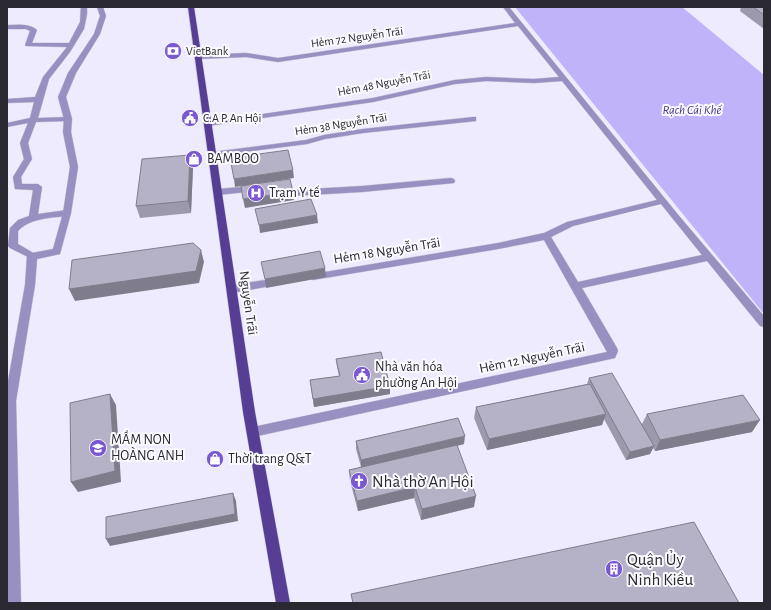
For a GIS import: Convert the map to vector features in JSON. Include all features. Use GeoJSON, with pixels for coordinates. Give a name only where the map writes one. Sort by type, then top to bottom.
{"type":"FeatureCollection","features":[{"type":"Feature","properties":{"kind":"main road","name":"Nguyễn Trãi"},"geometry":{"type":"LineString","coordinates":[[191,7],[253,432],[283,603]]}},
{"type":"Feature","properties":{"kind":"street"},"geometry":{"type":"LineString","coordinates":[[33,218],[38,187],[18,187],[17,177],[28,159],[24,143],[31,131],[38,99],[46,77],[71,45],[82,22],[84,7]]}},
{"type":"Feature","properties":{"kind":"street"},"geometry":{"type":"LineString","coordinates":[[66,213],[33,218],[21,222],[13,230],[10,246],[32,256],[58,252],[66,213],[74,167],[66,132],[68,119],[62,97],[72,73],[97,34],[103,16],[100,7]]}},
{"type":"Feature","properties":{"kind":"street"},"geometry":{"type":"LineString","coordinates":[[506,7],[764,323]]}},
{"type":"Feature","properties":{"kind":"street","name":"Hẻm 72 Nguyễn Trãi"},"geometry":{"type":"LineString","coordinates":[[199,57],[246,55],[278,60],[519,24]]}},
{"type":"Feature","properties":{"kind":"street"},"geometry":{"type":"LineString","coordinates":[[7,27],[32,28],[34,30],[28,45],[71,45]]}},
{"type":"Feature","properties":{"kind":"street","name":"Hẻm 48 Nguyễn Trãi"},"geometry":{"type":"LineString","coordinates":[[208,124],[373,100],[455,82],[486,79],[534,81],[565,79]]}},
{"type":"Feature","properties":{"kind":"street"},"geometry":{"type":"LineString","coordinates":[[7,101],[38,99]]}},
{"type":"Feature","properties":{"kind":"street"},"geometry":{"type":"LineString","coordinates":[[7,125],[33,120],[68,119]]}},
{"type":"Feature","properties":{"kind":"street","name":"Hẻm 38 Nguyễn Trãi"},"geometry":{"type":"LineString","coordinates":[[212,154],[307,142],[324,137],[370,130],[473,119]]}},
{"type":"Feature","properties":{"kind":"street"},"geometry":{"type":"LineString","coordinates":[[7,178],[17,177]]}},
{"type":"Feature","properties":{"kind":"street"},"geometry":{"type":"LineString","coordinates":[[218,192],[249,188],[292,193],[362,189],[450,181]]}},
{"type":"Feature","properties":{"kind":"street","name":"Hẻm 18 Nguyễn Trãi"},"geometry":{"type":"LineString","coordinates":[[301,278],[468,252],[546,236],[570,224],[663,201]]}},
{"type":"Feature","properties":{"kind":"street","name":"Hẻm 12 Nguyễn Trãi"},"geometry":{"type":"LineString","coordinates":[[253,432],[609,356],[613,353],[612,348],[546,236]]}},
{"type":"Feature","properties":{"kind":"street"},"geometry":{"type":"LineString","coordinates":[[14,603],[10,401],[30,285],[32,256]]}},
{"type":"Feature","properties":{"kind":"street"},"geometry":{"type":"LineString","coordinates":[[576,286],[709,257]]}},
{"type":"Feature","properties":{"kind":"street"},"geometry":{"type":"LineString","coordinates":[[232,288],[286,281]]}},
{"type":"Feature","properties":{"kind":"water","name":"Rạch Cái Khế"},"geometry":{"type":"Polygon","coordinates":[[[515,7],[682,7],[764,75],[764,314],[515,7]]]}},
{"type":"Feature","properties":{"kind":"building"},"geometry":{"type":"Polygon","coordinates":[[[753,7],[764,7],[764,15],[753,7]]]}},
{"type":"Feature","properties":{"kind":"building"},"geometry":{"type":"Polygon","coordinates":[[[288,150],[293,170],[234,179],[230,158],[288,150]]]}},
{"type":"Feature","properties":{"kind":"building"},"geometry":{"type":"Polygon","coordinates":[[[190,155],[188,201],[136,206],[142,159],[190,155]]]}},
{"type":"Feature","properties":{"kind":"building"},"geometry":{"type":"Polygon","coordinates":[[[290,179],[293,192],[243,199],[241,186],[290,179]]]}},
{"type":"Feature","properties":{"kind":"building"},"geometry":{"type":"Polygon","coordinates":[[[311,199],[317,215],[259,225],[255,209],[311,199]]]}},
{"type":"Feature","properties":{"kind":"building"},"geometry":{"type":"Polygon","coordinates":[[[193,243],[201,250],[196,271],[69,289],[72,260],[193,243]]]}},
{"type":"Feature","properties":{"kind":"building"},"geometry":{"type":"Polygon","coordinates":[[[320,251],[325,268],[265,279],[261,262],[320,251]]]}},
{"type":"Feature","properties":{"kind":"building","name":"Nhà văn hóa phường An Hội"},"geometry":{"type":"Polygon","coordinates":[[[381,352],[390,386],[313,399],[310,380],[340,376],[336,359],[381,352]]]}},
{"type":"Feature","properties":{"kind":"building"},"geometry":{"type":"Polygon","coordinates":[[[612,373],[654,446],[630,452],[589,378],[612,373]]]}},
{"type":"Feature","properties":{"kind":"building"},"geometry":{"type":"Polygon","coordinates":[[[590,384],[606,414],[489,439],[476,407],[590,384]]]}},
{"type":"Feature","properties":{"kind":"building","name":"MẦM NON HOÀNG ANH"},"geometry":{"type":"Polygon","coordinates":[[[110,394],[115,471],[71,482],[70,403],[110,394]]]}},
{"type":"Feature","properties":{"kind":"building"},"geometry":{"type":"Polygon","coordinates":[[[743,395],[760,420],[660,440],[647,414],[743,395]]]}},
{"type":"Feature","properties":{"kind":"building"},"geometry":{"type":"Polygon","coordinates":[[[458,418],[465,436],[361,460],[356,441],[458,418]]]}},
{"type":"Feature","properties":{"kind":"building"},"geometry":{"type":"Polygon","coordinates":[[[457,445],[476,496],[422,509],[415,487],[357,501],[349,470],[457,445]]]}},
{"type":"Feature","properties":{"kind":"building"},"geometry":{"type":"Polygon","coordinates":[[[233,493],[235,514],[106,539],[106,517],[233,493]]]}},
{"type":"Feature","properties":{"kind":"building","name":"Quận Ủy Ninh Kiều"},"geometry":{"type":"Polygon","coordinates":[[[694,522],[739,603],[353,603],[351,594],[694,522]]]}},
{"type":"Feature","properties":{"kind":"place","name":"VietBank"},"geometry":{"type":"Point","coordinates":[173,51]}},
{"type":"Feature","properties":{"kind":"place","name":"C.A P. An Hội"},"geometry":{"type":"Point","coordinates":[190,118]}},
{"type":"Feature","properties":{"kind":"place","name":"BAMBOO"},"geometry":{"type":"Point","coordinates":[194,159]}},
{"type":"Feature","properties":{"kind":"place","name":"Trạm Y tế"},"geometry":{"type":"Point","coordinates":[256,193]}},
{"type":"Feature","properties":{"kind":"place","name":"Nhà văn hóa phường An Hội"},"geometry":{"type":"Point","coordinates":[362,375]}},
{"type":"Feature","properties":{"kind":"place","name":"MẦM NON HOÀNG ANH"},"geometry":{"type":"Point","coordinates":[98,448]}},
{"type":"Feature","properties":{"kind":"place","name":"Thời trang Q&T"},"geometry":{"type":"Point","coordinates":[215,459]}},
{"type":"Feature","properties":{"kind":"place","name":"Nhà thờ An Hội"},"geometry":{"type":"Point","coordinates":[359,481]}},
{"type":"Feature","properties":{"kind":"place","name":"Quận Ủy Ninh Kiều"},"geometry":{"type":"Point","coordinates":[614,569]}}]}
